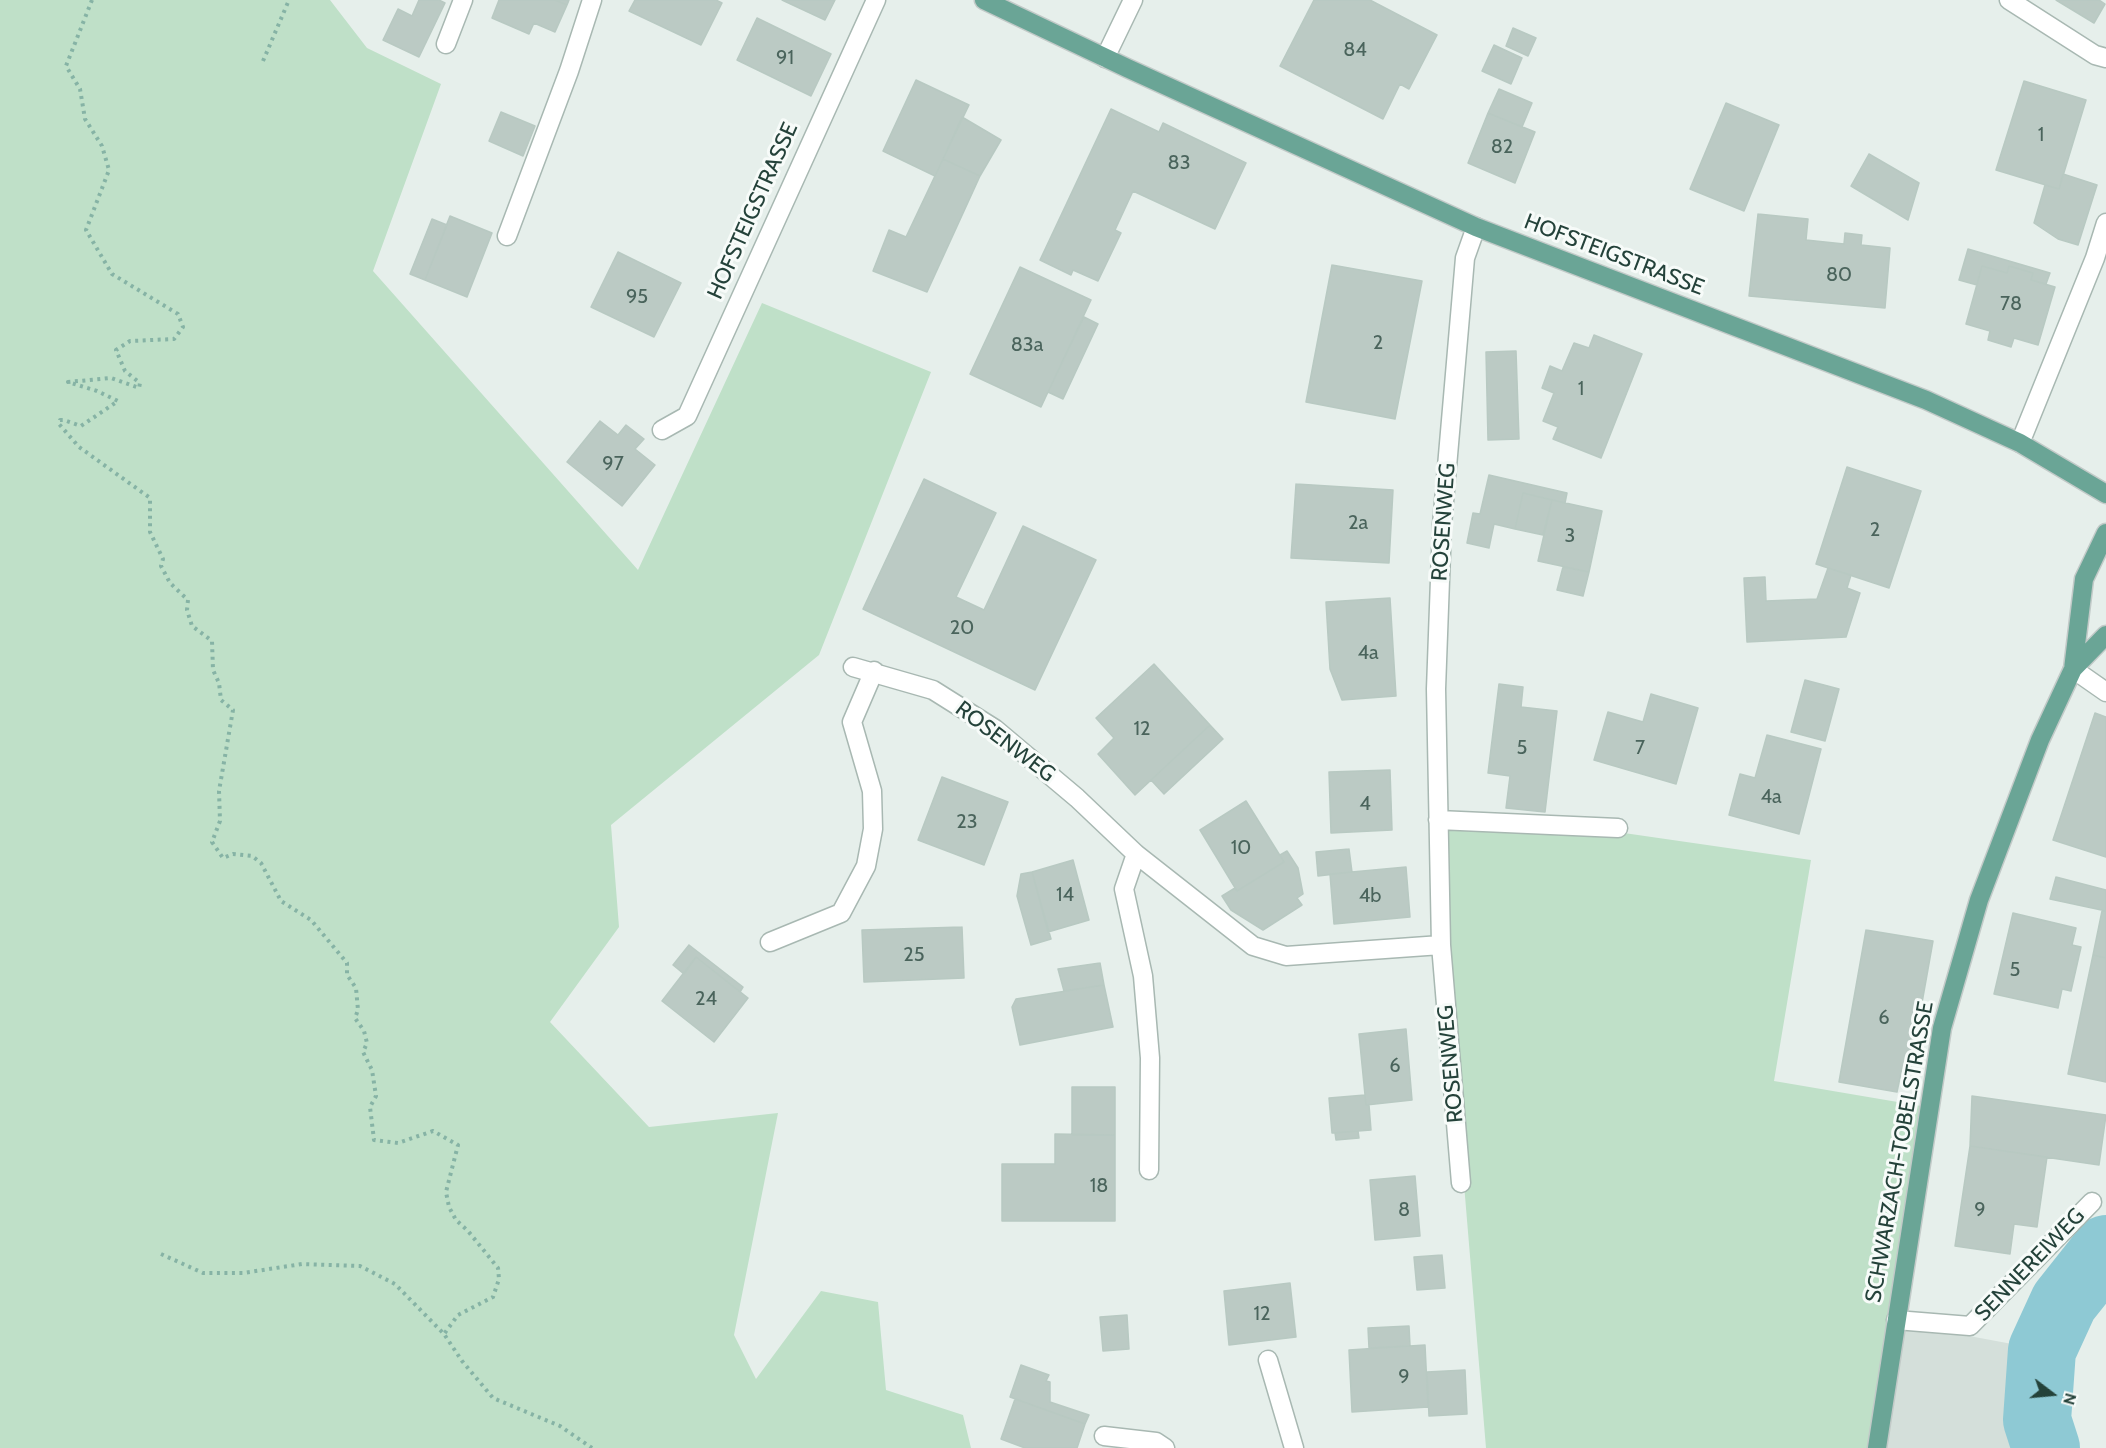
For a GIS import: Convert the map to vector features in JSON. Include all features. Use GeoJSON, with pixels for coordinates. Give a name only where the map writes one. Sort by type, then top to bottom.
{"type":"FeatureCollection","features":[{"type":"Feature","properties":{"kind":"main road","name":"HOFSTEIGSTRASSE"},"geometry":{"type":"LineString","coordinates":[[984,0],[1105,58],[1476,227],[1926,400],[2020,443],[2106,494]]}},
{"type":"Feature","properties":{"kind":"main road","name":"SCHWARZACH-TOBELSTRASSE"},"geometry":{"type":"LineString","coordinates":[[1877,1448],[1942,1028],[1979,900],[2036,751],[2073,669],[2084,579],[2106,533]]}},
{"type":"Feature","properties":{"kind":"main road","name":"SCHWARZACH-TOBELSTRASSE"},"geometry":{"type":"LineString","coordinates":[[2073,669],[2106,635]]}},
{"type":"Feature","properties":{"kind":"street"},"geometry":{"type":"LineString","coordinates":[[446,44],[463,0]]}},
{"type":"Feature","properties":{"kind":"street"},"geometry":{"type":"LineString","coordinates":[[507,236],[569,70],[592,0]]}},
{"type":"Feature","properties":{"kind":"street","name":"HOFSTEIGSTRASSE"},"geometry":{"type":"LineString","coordinates":[[662,430],[687,416],[876,0]]}},
{"type":"Feature","properties":{"kind":"street"},"geometry":{"type":"LineString","coordinates":[[1105,58],[1133,0]]}},
{"type":"Feature","properties":{"kind":"street"},"geometry":{"type":"LineString","coordinates":[[2009,0],[2095,55],[2106,58]]}},
{"type":"Feature","properties":{"kind":"street"},"geometry":{"type":"LineString","coordinates":[[2020,443],[2095,258],[2106,223]]}},
{"type":"Feature","properties":{"kind":"street","name":"ROSENWEG"},"geometry":{"type":"LineString","coordinates":[[1461,1183],[1441,945],[1436,689],[1442,525],[1465,258],[1476,227]]}},
{"type":"Feature","properties":{"kind":"street","name":"ROSENWEG"},"geometry":{"type":"LineString","coordinates":[[853,667],[874,671],[933,690],[995,729],[1077,798],[1136,854],[1253,946],[1286,956],[1441,945]]}},
{"type":"Feature","properties":{"kind":"street"},"geometry":{"type":"LineString","coordinates":[[2073,669],[2106,692]]}},
{"type":"Feature","properties":{"kind":"street"},"geometry":{"type":"LineString","coordinates":[[770,942],[841,913],[866,866],[873,829],[872,791],[852,722],[874,671]]}},
{"type":"Feature","properties":{"kind":"street"},"geometry":{"type":"LineString","coordinates":[[1438,820],[1618,828]]}},
{"type":"Feature","properties":{"kind":"street"},"geometry":{"type":"LineString","coordinates":[[1136,854],[1124,889],[1143,976],[1150,1058],[1149,1170]]}},
{"type":"Feature","properties":{"kind":"street","name":"SENNEREIWEG"},"geometry":{"type":"LineString","coordinates":[[1896,1320],[1970,1326],[2092,1202]]}},
{"type":"Feature","properties":{"kind":"street"},"geometry":{"type":"LineString","coordinates":[[1268,1360],[1294,1448]]}},
{"type":"Feature","properties":{"kind":"street"},"geometry":{"type":"LineString","coordinates":[[1104,1436],[1156,1442],[1165,1448]]}},
{"type":"Feature","properties":{"kind":"path"},"geometry":{"type":"LineString","coordinates":[[92,0],[66,66],[80,89],[85,119],[102,146],[109,170],[86,230],[112,274],[178,314],[183,327],[174,339],[130,341],[116,350],[124,371],[140,384],[139,388],[111,378],[68,382],[97,391],[118,401],[81,426],[64,420],[60,420],[59,424],[79,447],[150,498],[150,532],[163,559],[161,566],[170,583],[188,600],[187,610],[192,626],[212,641],[213,670],[219,683],[221,700],[232,710],[219,791],[220,821],[212,842],[224,858],[233,854],[252,856],[261,864],[281,901],[311,920],[347,963],[347,975],[356,988],[358,1010],[355,1018],[364,1031],[367,1043],[363,1052],[372,1070],[376,1096],[370,1107],[374,1140],[398,1143],[433,1131],[458,1145],[456,1162],[446,1192],[449,1208],[456,1220],[498,1268],[499,1279],[493,1296],[458,1315],[444,1334]]}},
{"type":"Feature","properties":{"kind":"path"},"geometry":{"type":"LineString","coordinates":[[263,62],[288,0]]}},
{"type":"Feature","properties":{"kind":"path"},"geometry":{"type":"LineString","coordinates":[[161,1254],[203,1273],[243,1273],[302,1264],[360,1266],[395,1284],[444,1334],[493,1398],[560,1426],[592,1448]]}},
{"type":"Feature","properties":{"kind":"shaded area"},"geometry":{"type":"Polygon","coordinates":[[[1894,1322],[2039,1349],[2034,1421],[2044,1448],[1876,1448],[1894,1322]]]}},
{"type":"Feature","properties":{"kind":"green space"},"geometry":{"type":"Polygon","coordinates":[[[0,0],[330,0],[367,48],[441,84],[373,271],[638,570],[762,303],[931,372],[819,655],[611,825],[619,927],[550,1022],[649,1127],[778,1113],[734,1335],[756,1379],[821,1291],[878,1302],[886,1390],[963,1415],[971,1448],[0,1448],[0,0]]]}},
{"type":"Feature","properties":{"kind":"green space"},"geometry":{"type":"Polygon","coordinates":[[[1444,827],[1617,832],[1811,860],[1774,1081],[1927,1107],[1876,1448],[1486,1448],[1444,944],[1444,827]]]}},
{"type":"Feature","properties":{"kind":"building"},"geometry":{"type":"Polygon","coordinates":[[[419,0],[439,0],[445,3],[419,57],[383,40],[398,9],[412,16],[419,0]]]}},
{"type":"Feature","properties":{"kind":"building"},"geometry":{"type":"Polygon","coordinates":[[[499,0],[555,0],[567,5],[555,32],[534,23],[529,34],[492,18],[499,0]]]}},
{"type":"Feature","properties":{"kind":"building"},"geometry":{"type":"Polygon","coordinates":[[[555,0],[569,0],[567,5],[555,0]]]}},
{"type":"Feature","properties":{"kind":"building"},"geometry":{"type":"Polygon","coordinates":[[[635,0],[716,0],[722,3],[701,45],[629,11],[635,0]]]}},
{"type":"Feature","properties":{"kind":"building"},"geometry":{"type":"Polygon","coordinates":[[[782,0],[835,0],[825,20],[782,0]]]}},
{"type":"Feature","properties":{"kind":"building"},"geometry":{"type":"Polygon","coordinates":[[[1314,0],[1370,0],[1437,35],[1409,89],[1400,84],[1383,119],[1280,66],[1314,0]]]}},
{"type":"Feature","properties":{"kind":"building"},"geometry":{"type":"Polygon","coordinates":[[[2056,0],[2099,0],[2105,4],[2094,23],[2056,0]]]}},
{"type":"Feature","properties":{"kind":"building"},"geometry":{"type":"Polygon","coordinates":[[[757,18],[831,54],[811,96],[737,60],[757,18]]]}},
{"type":"Feature","properties":{"kind":"building"},"geometry":{"type":"Polygon","coordinates":[[[1513,28],[1536,38],[1528,56],[1506,46],[1513,28]]]}},
{"type":"Feature","properties":{"kind":"building"},"geometry":{"type":"Polygon","coordinates":[[[1494,45],[1522,58],[1511,84],[1482,71],[1494,45]]]}},
{"type":"Feature","properties":{"kind":"building"},"geometry":{"type":"Polygon","coordinates":[[[916,80],[969,105],[935,176],[883,151],[916,80]]]}},
{"type":"Feature","properties":{"kind":"building"},"geometry":{"type":"Polygon","coordinates":[[[2024,81],[2086,100],[2059,189],[1996,170],[2024,81]]]}},
{"type":"Feature","properties":{"kind":"building"},"geometry":{"type":"Polygon","coordinates":[[[1499,89],[1532,103],[1522,127],[1488,113],[1499,89]]]}},
{"type":"Feature","properties":{"kind":"building"},"geometry":{"type":"Polygon","coordinates":[[[1726,103],[1779,125],[1744,211],[1690,189],[1726,103]]]}},
{"type":"Feature","properties":{"kind":"building"},"geometry":{"type":"Polygon","coordinates":[[[1111,109],[1159,132],[1163,123],[1246,163],[1215,229],[1133,191],[1115,230],[1121,233],[1098,281],[1073,270],[1071,275],[1040,260],[1111,109]]]}},
{"type":"Feature","properties":{"kind":"building"},"geometry":{"type":"Polygon","coordinates":[[[501,112],[535,126],[523,156],[489,141],[501,112]]]}},
{"type":"Feature","properties":{"kind":"building"},"geometry":{"type":"Polygon","coordinates":[[[1488,113],[1535,132],[1515,183],[1468,163],[1488,113]]]}},
{"type":"Feature","properties":{"kind":"building"},"geometry":{"type":"Polygon","coordinates":[[[962,117],[1001,140],[980,176],[943,159],[962,117]]]}},
{"type":"Feature","properties":{"kind":"building"},"geometry":{"type":"Polygon","coordinates":[[[1869,154],[1919,183],[1908,220],[1851,186],[1869,154]]]}},
{"type":"Feature","properties":{"kind":"building"},"geometry":{"type":"Polygon","coordinates":[[[943,159],[980,176],[927,292],[873,271],[889,230],[906,237],[943,159]]]}},
{"type":"Feature","properties":{"kind":"building"},"geometry":{"type":"Polygon","coordinates":[[[2063,174],[2097,185],[2078,245],[2058,239],[2034,223],[2045,185],[2059,189],[2063,174]]]}},
{"type":"Feature","properties":{"kind":"building"},"geometry":{"type":"Polygon","coordinates":[[[1758,214],[1808,219],[1806,240],[1844,244],[1845,233],[1862,235],[1861,245],[1890,248],[1885,308],[1749,296],[1758,214]]]}},
{"type":"Feature","properties":{"kind":"building"},"geometry":{"type":"Polygon","coordinates":[[[450,216],[492,233],[467,297],[425,280],[450,216]]]}},
{"type":"Feature","properties":{"kind":"building"},"geometry":{"type":"Polygon","coordinates":[[[432,219],[447,225],[425,280],[410,274],[432,219]]]}},
{"type":"Feature","properties":{"kind":"building"},"geometry":{"type":"Polygon","coordinates":[[[1968,249],[2050,273],[2046,284],[2031,280],[2033,273],[2009,266],[2007,273],[1982,266],[1977,285],[1959,280],[1968,249]]]}},
{"type":"Feature","properties":{"kind":"building"},"geometry":{"type":"Polygon","coordinates":[[[618,252],[681,283],[654,337],[591,307],[618,252]]]}},
{"type":"Feature","properties":{"kind":"building"},"geometry":{"type":"Polygon","coordinates":[[[1332,265],[1422,281],[1395,419],[1306,402],[1332,265]]]}},
{"type":"Feature","properties":{"kind":"building"},"geometry":{"type":"Polygon","coordinates":[[[1982,266],[2007,273],[2009,266],[2033,273],[2031,280],[2055,287],[2038,345],[2014,338],[2011,347],[1988,340],[1990,331],[1966,324],[1982,266]]]}},
{"type":"Feature","properties":{"kind":"building"},"geometry":{"type":"Polygon","coordinates":[[[1020,267],[1091,300],[1041,407],[970,374],[1020,267]]]}},
{"type":"Feature","properties":{"kind":"building"},"geometry":{"type":"Polygon","coordinates":[[[1084,317],[1098,324],[1063,399],[1048,392],[1084,317]]]}},
{"type":"Feature","properties":{"kind":"building"},"geometry":{"type":"Polygon","coordinates":[[[1594,335],[1642,354],[1601,458],[1553,439],[1558,427],[1543,421],[1554,393],[1542,388],[1550,366],[1562,371],[1574,343],[1589,348],[1594,335]]]}},
{"type":"Feature","properties":{"kind":"building"},"geometry":{"type":"Polygon","coordinates":[[[1516,351],[1519,439],[1488,440],[1486,352],[1516,351]]]}},
{"type":"Feature","properties":{"kind":"building"},"geometry":{"type":"Polygon","coordinates":[[[600,421],[618,435],[626,425],[644,439],[635,449],[655,465],[622,506],[567,462],[600,421]]]}},
{"type":"Feature","properties":{"kind":"building"},"geometry":{"type":"Polygon","coordinates":[[[1847,467],[1921,491],[1889,588],[1816,564],[1847,467]]]}},
{"type":"Feature","properties":{"kind":"building"},"geometry":{"type":"Polygon","coordinates":[[[1489,475],[1567,493],[1565,503],[1523,493],[1515,529],[1494,524],[1489,548],[1467,543],[1473,513],[1480,514],[1489,475]]]}},
{"type":"Feature","properties":{"kind":"building"},"geometry":{"type":"Polygon","coordinates":[[[924,479],[996,513],[956,597],[984,610],[1023,526],[1096,560],[1035,690],[863,609],[924,479]]]}},
{"type":"Feature","properties":{"kind":"building"},"geometry":{"type":"Polygon","coordinates":[[[1296,484],[1393,490],[1389,563],[1291,558],[1296,484]]]}},
{"type":"Feature","properties":{"kind":"building"},"geometry":{"type":"Polygon","coordinates":[[[1523,493],[1552,500],[1543,535],[1515,529],[1523,493]]]}},
{"type":"Feature","properties":{"kind":"building"},"geometry":{"type":"Polygon","coordinates":[[[1552,500],[1602,511],[1589,572],[1538,561],[1552,500]]]}},
{"type":"Feature","properties":{"kind":"building"},"geometry":{"type":"Polygon","coordinates":[[[1563,567],[1589,572],[1583,596],[1557,590],[1563,567]]]}},
{"type":"Feature","properties":{"kind":"building"},"geometry":{"type":"Polygon","coordinates":[[[1828,568],[1851,575],[1847,588],[1860,593],[1846,637],[1747,642],[1744,578],[1765,577],[1766,601],[1817,599],[1828,568]]]}},
{"type":"Feature","properties":{"kind":"building"},"geometry":{"type":"Polygon","coordinates":[[[1390,598],[1396,696],[1342,700],[1330,669],[1326,602],[1390,598]]]}},
{"type":"Feature","properties":{"kind":"building"},"geometry":{"type":"Polygon","coordinates":[[[1154,664],[1210,725],[1135,795],[1098,754],[1114,738],[1096,718],[1154,664]]]}},
{"type":"Feature","properties":{"kind":"building"},"geometry":{"type":"Polygon","coordinates":[[[1805,680],[1839,689],[1825,741],[1791,732],[1805,680]]]}},
{"type":"Feature","properties":{"kind":"building"},"geometry":{"type":"Polygon","coordinates":[[[1499,684],[1523,687],[1521,707],[1557,711],[1545,812],[1506,808],[1510,776],[1488,773],[1499,684]]]}},
{"type":"Feature","properties":{"kind":"building"},"geometry":{"type":"Polygon","coordinates":[[[1651,694],[1698,708],[1676,784],[1594,760],[1608,712],[1643,722],[1651,694]]]}},
{"type":"Feature","properties":{"kind":"building"},"geometry":{"type":"Polygon","coordinates":[[[2095,713],[2106,717],[2106,857],[2053,840],[2095,713]]]}},
{"type":"Feature","properties":{"kind":"building"},"geometry":{"type":"Polygon","coordinates":[[[1210,725],[1223,739],[1164,794],[1151,780],[1210,725]]]}},
{"type":"Feature","properties":{"kind":"building"},"geometry":{"type":"Polygon","coordinates":[[[1767,735],[1821,749],[1799,834],[1729,815],[1740,774],[1755,778],[1767,735]]]}},
{"type":"Feature","properties":{"kind":"building"},"geometry":{"type":"Polygon","coordinates":[[[1390,770],[1392,830],[1331,833],[1329,772],[1390,770]]]}},
{"type":"Feature","properties":{"kind":"building"},"geometry":{"type":"Polygon","coordinates":[[[942,777],[1008,802],[984,865],[918,840],[942,777]]]}},
{"type":"Feature","properties":{"kind":"building"},"geometry":{"type":"Polygon","coordinates":[[[1246,801],[1284,862],[1237,891],[1200,830],[1246,801]]]}},
{"type":"Feature","properties":{"kind":"building"},"geometry":{"type":"Polygon","coordinates":[[[1349,849],[1352,872],[1318,876],[1316,852],[1349,849]]]}},
{"type":"Feature","properties":{"kind":"building"},"geometry":{"type":"Polygon","coordinates":[[[1287,851],[1298,868],[1303,894],[1297,898],[1302,905],[1263,930],[1231,910],[1222,896],[1235,888],[1237,891],[1284,862],[1280,855],[1287,851]]]}},
{"type":"Feature","properties":{"kind":"building"},"geometry":{"type":"Polygon","coordinates":[[[1073,860],[1089,920],[1048,932],[1032,872],[1073,860]]]}},
{"type":"Feature","properties":{"kind":"building"},"geometry":{"type":"Polygon","coordinates":[[[1406,867],[1410,917],[1334,924],[1330,874],[1406,867]]]}},
{"type":"Feature","properties":{"kind":"building"},"geometry":{"type":"Polygon","coordinates":[[[1032,872],[1051,939],[1031,945],[1017,896],[1021,874],[1032,872]]]}},
{"type":"Feature","properties":{"kind":"building"},"geometry":{"type":"Polygon","coordinates":[[[2056,877],[2106,890],[2106,911],[2050,899],[2056,877]]]}},
{"type":"Feature","properties":{"kind":"building"},"geometry":{"type":"Polygon","coordinates":[[[2102,911],[2106,911],[2106,958],[2093,955],[2102,911]]]}},
{"type":"Feature","properties":{"kind":"building"},"geometry":{"type":"Polygon","coordinates":[[[2013,913],[2076,928],[2072,945],[2081,947],[2071,991],[2062,989],[2058,1008],[1994,994],[2013,913]]]}},
{"type":"Feature","properties":{"kind":"building"},"geometry":{"type":"Polygon","coordinates":[[[962,927],[964,978],[864,982],[862,930],[962,927]]]}},
{"type":"Feature","properties":{"kind":"building"},"geometry":{"type":"Polygon","coordinates":[[[1866,930],[1933,941],[1910,1070],[1902,1068],[1897,1092],[1839,1082],[1866,930]]]}},
{"type":"Feature","properties":{"kind":"building"},"geometry":{"type":"Polygon","coordinates":[[[689,945],[743,987],[740,992],[696,957],[684,974],[673,965],[689,945]]]}},
{"type":"Feature","properties":{"kind":"building"},"geometry":{"type":"Polygon","coordinates":[[[2093,955],[2106,958],[2106,1082],[2068,1074],[2093,955]]]}},
{"type":"Feature","properties":{"kind":"building"},"geometry":{"type":"Polygon","coordinates":[[[696,957],[748,998],[714,1042],[662,1001],[696,957]]]}},
{"type":"Feature","properties":{"kind":"building"},"geometry":{"type":"Polygon","coordinates":[[[1100,963],[1104,985],[1064,991],[1058,969],[1100,963]]]}},
{"type":"Feature","properties":{"kind":"building"},"geometry":{"type":"Polygon","coordinates":[[[1104,985],[1113,1027],[1020,1045],[1012,1007],[1016,999],[1104,985]]]}},
{"type":"Feature","properties":{"kind":"building"},"geometry":{"type":"Polygon","coordinates":[[[1406,1029],[1412,1100],[1366,1105],[1359,1034],[1406,1029]]]}},
{"type":"Feature","properties":{"kind":"building"},"geometry":{"type":"Polygon","coordinates":[[[1072,1087],[1115,1087],[1115,1135],[1072,1135],[1072,1087]]]}},
{"type":"Feature","properties":{"kind":"building"},"geometry":{"type":"Polygon","coordinates":[[[1365,1095],[1366,1105],[1369,1105],[1371,1130],[1332,1133],[1329,1098],[1365,1095]]]}},
{"type":"Feature","properties":{"kind":"building"},"geometry":{"type":"Polygon","coordinates":[[[1972,1096],[2106,1115],[2099,1165],[1970,1146],[1972,1096]]]}},
{"type":"Feature","properties":{"kind":"building"},"geometry":{"type":"Polygon","coordinates":[[[1358,1131],[1359,1138],[1336,1140],[1335,1133],[1358,1131]]]}},
{"type":"Feature","properties":{"kind":"building"},"geometry":{"type":"Polygon","coordinates":[[[1055,1134],[1115,1135],[1115,1221],[1002,1221],[1002,1164],[1055,1164],[1055,1134]]]}},
{"type":"Feature","properties":{"kind":"building"},"geometry":{"type":"Polygon","coordinates":[[[1970,1146],[2047,1157],[2037,1227],[2014,1224],[2010,1254],[1955,1246],[1970,1146]]]}},
{"type":"Feature","properties":{"kind":"building"},"geometry":{"type":"Polygon","coordinates":[[[1415,1176],[1420,1236],[1375,1240],[1370,1180],[1415,1176]]]}},
{"type":"Feature","properties":{"kind":"building"},"geometry":{"type":"Polygon","coordinates":[[[1442,1255],[1445,1288],[1417,1290],[1414,1257],[1442,1255]]]}},
{"type":"Feature","properties":{"kind":"building"},"geometry":{"type":"Polygon","coordinates":[[[1290,1283],[1296,1337],[1229,1345],[1224,1291],[1290,1283]]]}},
{"type":"Feature","properties":{"kind":"building"},"geometry":{"type":"Polygon","coordinates":[[[1127,1315],[1129,1349],[1103,1351],[1100,1317],[1127,1315]]]}},
{"type":"Feature","properties":{"kind":"building"},"geometry":{"type":"Polygon","coordinates":[[[1409,1326],[1410,1346],[1369,1348],[1368,1328],[1409,1326]]]}},
{"type":"Feature","properties":{"kind":"building"},"geometry":{"type":"Polygon","coordinates":[[[1425,1345],[1428,1407],[1352,1412],[1349,1350],[1425,1345]]]}},
{"type":"Feature","properties":{"kind":"building"},"geometry":{"type":"Polygon","coordinates":[[[1021,1365],[1049,1375],[1046,1381],[1050,1382],[1050,1402],[1089,1415],[1085,1424],[1010,1397],[1021,1365]]]}},
{"type":"Feature","properties":{"kind":"building"},"geometry":{"type":"Polygon","coordinates":[[[1465,1370],[1467,1414],[1429,1416],[1427,1372],[1465,1370]]]}},
{"type":"Feature","properties":{"kind":"building"},"geometry":{"type":"Polygon","coordinates":[[[1015,1399],[1085,1424],[1077,1448],[1025,1448],[1001,1439],[1015,1399]]]}},
{"type":"Feature","properties":{"kind":"waterway"},"geometry":{"type":"LineString","coordinates":[[2046,1448],[2037,1420],[2042,1350],[2064,1302],[2106,1249]]}}]}
